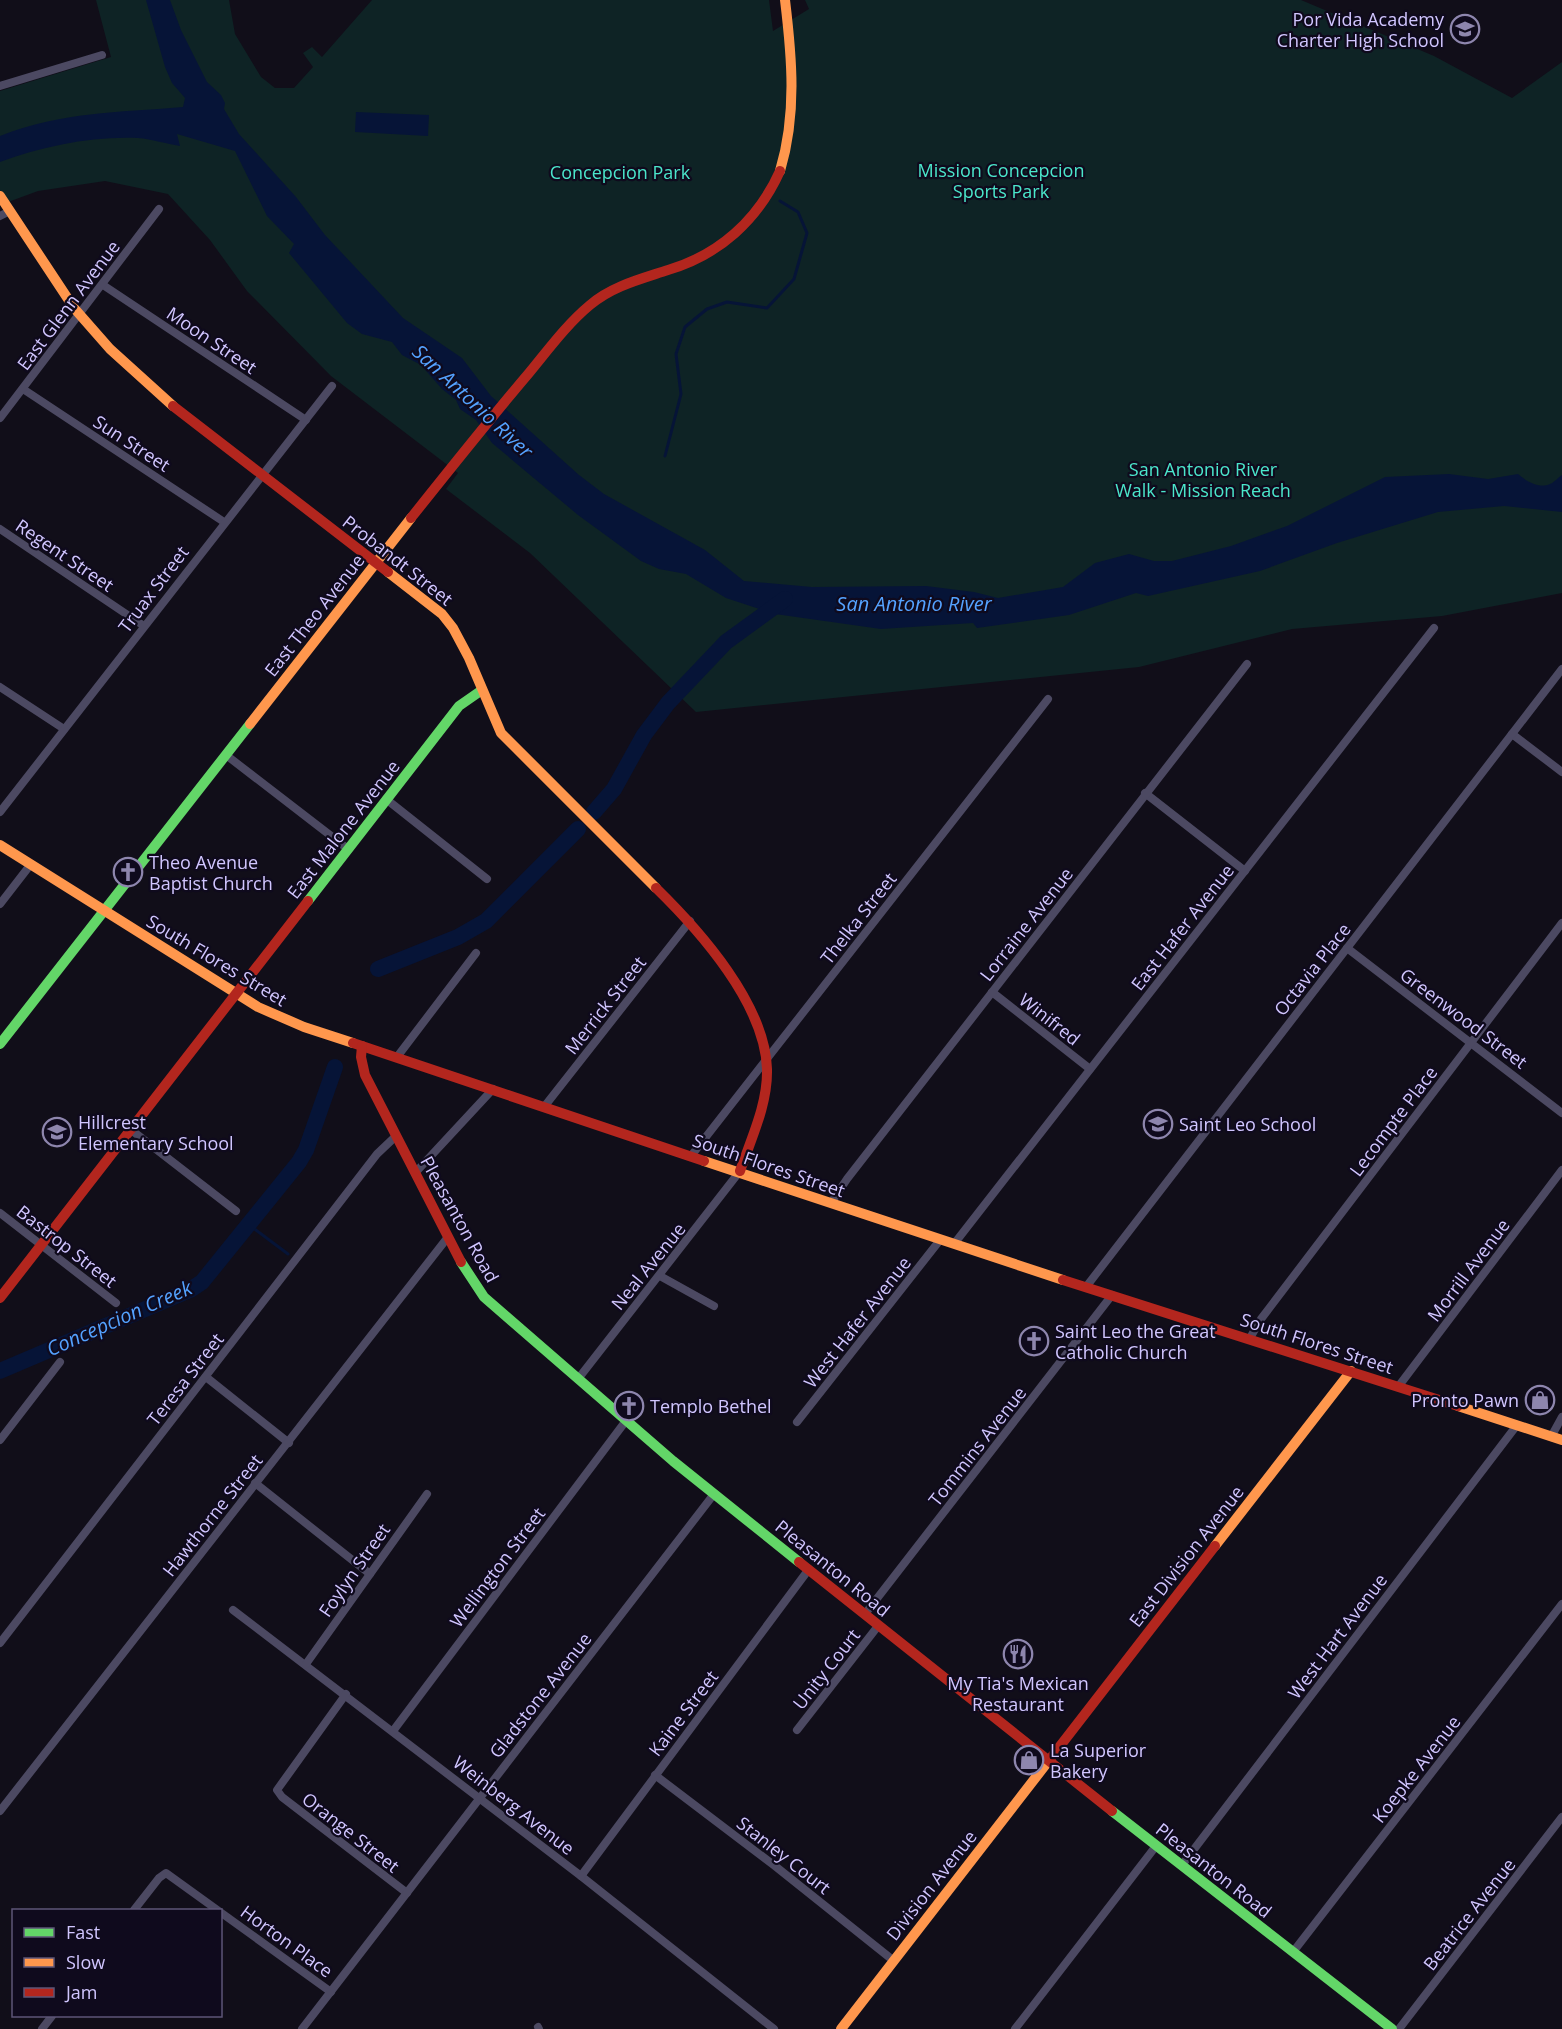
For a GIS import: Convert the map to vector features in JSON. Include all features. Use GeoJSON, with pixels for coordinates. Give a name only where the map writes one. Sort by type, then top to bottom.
{"type":"FeatureCollection","features":[{"type":"Feature","properties":{"kind":"main road","name":"East Theo Avenue"},"geometry":{"type":"LineString","coordinates":[[0,1044],[453,464],[580,313],[603,293],[631,280],[701,258],[736,233],[754,214],[778,175],[789,140],[791,100],[785,0]]}},
{"type":"Feature","properties":{"kind":"main road","name":"Probandt Street"},"geometry":{"type":"LineString","coordinates":[[4,207],[80,315],[151,388],[442,614],[455,629],[470,654],[494,721],[514,748],[690,921],[745,998],[760,1031],[766,1059],[761,1112],[740,1171]]}},
{"type":"Feature","properties":{"kind":"main road","name":"East Malone Avenue"},"geometry":{"type":"LineString","coordinates":[[0,1298],[459,706],[482,690]]}},
{"type":"Feature","properties":{"kind":"main road","name":"South Flores Street"},"geometry":{"type":"LineString","coordinates":[[0,845],[236,994],[290,1021],[940,1240],[1556,1438]]}},
{"type":"Feature","properties":{"kind":"main road","name":"Pleasanton Road"},"geometry":{"type":"LineString","coordinates":[[362,1046],[361,1057],[365,1075],[477,1290],[625,1422],[714,1494],[1048,1761],[1392,2029]]}},
{"type":"Feature","properties":{"kind":"main road","name":"East Division Avenue"},"geometry":{"type":"LineString","coordinates":[[1048,1761],[1351,1371]]}},
{"type":"Feature","properties":{"kind":"main road","name":"Division Avenue"},"geometry":{"type":"LineString","coordinates":[[841,2029],[1048,1761]]}},
{"type":"Feature","properties":{"kind":"street"},"geometry":{"type":"LineString","coordinates":[[0,86],[102,54]]}},
{"type":"Feature","properties":{"kind":"street","name":"East Glenn Avenue"},"geometry":{"type":"LineString","coordinates":[[0,418],[159,209]]}},
{"type":"Feature","properties":{"kind":"street","name":"Moon Street"},"geometry":{"type":"LineString","coordinates":[[102,285],[306,420]]}},
{"type":"Feature","properties":{"kind":"street","name":"Truax Street"},"geometry":{"type":"LineString","coordinates":[[0,812],[261,474],[332,386]]}},
{"type":"Feature","properties":{"kind":"street","name":"Sun Street"},"geometry":{"type":"LineString","coordinates":[[23,389],[224,522]]}},
{"type":"Feature","properties":{"kind":"street","name":"Regent Street"},"geometry":{"type":"LineString","coordinates":[[0,530],[144,626]]}},
{"type":"Feature","properties":{"kind":"street","name":"East Hafer Avenue"},"geometry":{"type":"LineString","coordinates":[[954,1244],[1434,628]]}},
{"type":"Feature","properties":{"kind":"street","name":"Lorraine Avenue"},"geometry":{"type":"LineString","coordinates":[[831,1203],[1145,793],[1247,664]]}},
{"type":"Feature","properties":{"kind":"street","name":"Octavia Place"},"geometry":{"type":"LineString","coordinates":[[1086,1287],[1562,669]]}},
{"type":"Feature","properties":{"kind":"street"},"geometry":{"type":"LineString","coordinates":[[0,687],[64,729]]}},
{"type":"Feature","properties":{"kind":"street","name":"Thelka Street"},"geometry":{"type":"LineString","coordinates":[[691,1156],[1048,699]]}},
{"type":"Feature","properties":{"kind":"street"},"geometry":{"type":"LineString","coordinates":[[1512,734],[1562,771]]}},
{"type":"Feature","properties":{"kind":"street"},"geometry":{"type":"LineString","coordinates":[[226,755],[348,849]]}},
{"type":"Feature","properties":{"kind":"street"},"geometry":{"type":"LineString","coordinates":[[1145,793],[1245,871]]}},
{"type":"Feature","properties":{"kind":"street"},"geometry":{"type":"LineString","coordinates":[[386,799],[487,879]]}},
{"type":"Feature","properties":{"kind":"street"},"geometry":{"type":"LineString","coordinates":[[0,904],[31,864]]}},
{"type":"Feature","properties":{"kind":"street","name":"Merrick Street"},"geometry":{"type":"LineString","coordinates":[[544,1107],[690,921]]}},
{"type":"Feature","properties":{"kind":"street","name":"Lecompte Place"},"geometry":{"type":"LineString","coordinates":[[1250,1338],[1269,1309],[1562,924]]}},
{"type":"Feature","properties":{"kind":"street","name":"Greenwood Street"},"geometry":{"type":"LineString","coordinates":[[1347,948],[1562,1113]]}},
{"type":"Feature","properties":{"kind":"street"},"geometry":{"type":"LineString","coordinates":[[397,1057],[476,953]]}},
{"type":"Feature","properties":{"kind":"street","name":"Winifred"},"geometry":{"type":"LineString","coordinates":[[992,992],[1090,1069]]}},
{"type":"Feature","properties":{"kind":"street"},"geometry":{"type":"LineString","coordinates":[[415,1173],[493,1089]]}},
{"type":"Feature","properties":{"kind":"street"},"geometry":{"type":"LineString","coordinates":[[130,1129],[236,1211]]}},
{"type":"Feature","properties":{"kind":"street","name":"Teresa Street"},"geometry":{"type":"LineString","coordinates":[[0,1643],[377,1154],[396,1136]]}},
{"type":"Feature","properties":{"kind":"street","name":"Morrill Avenue"},"geometry":{"type":"LineString","coordinates":[[1398,1387],[1562,1170]]}},
{"type":"Feature","properties":{"kind":"street","name":"Neal Avenue"},"geometry":{"type":"LineString","coordinates":[[578,1379],[740,1171]]}},
{"type":"Feature","properties":{"kind":"street","name":"Bastrop Street"},"geometry":{"type":"LineString","coordinates":[[0,1214],[116,1303]]}},
{"type":"Feature","properties":{"kind":"street","name":"Hawthorne Street"},"geometry":{"type":"LineString","coordinates":[[0,1811],[448,1237]]}},
{"type":"Feature","properties":{"kind":"street","name":"West Hafer Avenue"},"geometry":{"type":"LineString","coordinates":[[797,1422],[940,1240]]}},
{"type":"Feature","properties":{"kind":"street"},"geometry":{"type":"LineString","coordinates":[[660,1276],[714,1306]]}},
{"type":"Feature","properties":{"kind":"street","name":"Tommins Avenue"},"geometry":{"type":"LineString","coordinates":[[865,1614],[1112,1295]]}},
{"type":"Feature","properties":{"kind":"street"},"geometry":{"type":"LineString","coordinates":[[0,1440],[60,1362]]}},
{"type":"Feature","properties":{"kind":"street"},"geometry":{"type":"LineString","coordinates":[[206,1377],[289,1443]]}},
{"type":"Feature","properties":{"kind":"street"},"geometry":{"type":"LineString","coordinates":[[1556,1438],[1562,1417]]}},
{"type":"Feature","properties":{"kind":"street","name":"Wellington Street"},"geometry":{"type":"LineString","coordinates":[[393,1731],[625,1422]]}},
{"type":"Feature","properties":{"kind":"street","name":"West Hart Avenue"},"geometry":{"type":"LineString","coordinates":[[1182,1865],[1517,1425]]}},
{"type":"Feature","properties":{"kind":"street"},"geometry":{"type":"LineString","coordinates":[[255,1483],[370,1574]]}},
{"type":"Feature","properties":{"kind":"street","name":"Foylyn Street"},"geometry":{"type":"LineString","coordinates":[[306,1664],[427,1494]]}},
{"type":"Feature","properties":{"kind":"street","name":"Gladstone Avenue"},"geometry":{"type":"LineString","coordinates":[[302,2029],[714,1494]]}},
{"type":"Feature","properties":{"kind":"street","name":"Kaine Street"},"geometry":{"type":"LineString","coordinates":[[581,1876],[809,1569]]}},
{"type":"Feature","properties":{"kind":"street","name":"Koepke Avenue"},"geometry":{"type":"LineString","coordinates":[[1293,1952],[1562,1604]]}},
{"type":"Feature","properties":{"kind":"street","name":"Weinberg Avenue"},"geometry":{"type":"LineString","coordinates":[[233,1610],[346,1694],[581,1876],[774,2029]]}},
{"type":"Feature","properties":{"kind":"street","name":"Unity Court"},"geometry":{"type":"LineString","coordinates":[[797,1730],[878,1626]]}},
{"type":"Feature","properties":{"kind":"street","name":"Orange Street"},"geometry":{"type":"LineString","coordinates":[[346,1694],[281,1781],[277,1790],[407,1893]]}},
{"type":"Feature","properties":{"kind":"street","name":"Stanley Court"},"geometry":{"type":"LineString","coordinates":[[655,1775],[775,1866],[894,1961]]}},
{"type":"Feature","properties":{"kind":"street","name":"Beatrice Avenue"},"geometry":{"type":"LineString","coordinates":[[1399,2029],[1562,1817]]}},
{"type":"Feature","properties":{"kind":"street"},"geometry":{"type":"LineString","coordinates":[[1015,2029],[1156,1846]]}},
{"type":"Feature","properties":{"kind":"street","name":"Horton Place"},"geometry":{"type":"LineString","coordinates":[[136,1909],[166,1872],[217,1909]]}},
{"type":"Feature","properties":{"kind":"street","name":"Horton Place"},"geometry":{"type":"LineString","coordinates":[[222,1913],[331,1992]]}},
{"type":"Feature","properties":{"kind":"street"},"geometry":{"type":"LineString","coordinates":[[42,2029],[51,2017]]}},
{"type":"Feature","properties":{"kind":"green space"},"geometry":{"type":"Polygon","coordinates":[[[96,0],[229,0],[235,34],[261,77],[275,88],[294,88],[313,67],[303,53],[312,47],[322,57],[372,0],[769,0],[773,31],[809,9],[805,0],[1301,0],[1434,56],[1512,98],[1562,62],[1562,593],[1442,616],[1292,629],[1139,667],[696,712],[530,553],[446,489],[458,473],[331,376],[247,291],[210,240],[168,194],[105,181],[38,191],[0,205],[0,91],[111,57],[96,0]]]}},
{"type":"Feature","properties":{"kind":"water","name":"San Antonio River"},"geometry":{"type":"Polygon","coordinates":[[[146,0],[170,0],[181,30],[207,82],[221,95],[225,103],[224,109],[239,134],[296,197],[325,235],[403,318],[462,358],[491,396],[579,475],[604,494],[705,550],[744,581],[812,587],[926,586],[974,592],[998,598],[1063,587],[1095,563],[1129,554],[1154,561],[1172,561],[1231,546],[1287,526],[1385,477],[1449,474],[1488,479],[1518,474],[1529,482],[1541,486],[1552,483],[1562,475],[1562,512],[1504,506],[1438,512],[1337,543],[1260,571],[1148,596],[1136,593],[1069,615],[977,628],[973,623],[881,629],[775,614],[726,598],[686,574],[659,569],[641,561],[578,515],[492,443],[476,420],[460,409],[456,400],[442,389],[421,365],[402,355],[392,342],[362,334],[347,323],[289,253],[294,244],[267,216],[235,151],[177,134],[180,146],[138,138],[85,140],[33,151],[0,162],[0,136],[24,128],[90,114],[183,107],[185,98],[172,83],[165,67],[146,0]]]}},
{"type":"Feature","properties":{"kind":"water"},"geometry":{"type":"Polygon","coordinates":[[[356,112],[429,115],[428,136],[355,132],[356,112]]]}},
{"type":"Feature","properties":{"kind":"waterway"},"geometry":{"type":"LineString","coordinates":[[665,456],[681,394],[676,354],[685,327],[707,309],[727,302],[767,308],[794,279],[807,233],[798,212],[780,201]]}},
{"type":"Feature","properties":{"kind":"waterway","name":"Concepcion Creek"},"geometry":{"type":"LineString","coordinates":[[594,812],[614,789],[644,735],[668,703],[726,642],[785,599]]}},
{"type":"Feature","properties":{"kind":"waterway","name":"Concepcion Creek"},"geometry":{"type":"LineString","coordinates":[[378,969],[458,937],[486,921],[578,829]]}},
{"type":"Feature","properties":{"kind":"waterway","name":"Concepcion Creek"},"geometry":{"type":"LineString","coordinates":[[0,1371],[190,1290],[202,1282],[299,1162],[306,1150],[335,1067]]}},
{"type":"Feature","properties":{"kind":"waterway"},"geometry":{"type":"LineString","coordinates":[[249,1225],[288,1254]]}},
{"type":"Feature","properties":{"kind":"traffic: fast"},"geometry":{"type":"LineString","coordinates":[[308,901],[459,706],[482,690]]}},
{"type":"Feature","properties":{"kind":"traffic: fast"},"geometry":{"type":"LineString","coordinates":[[0,1044],[250,724]]}},
{"type":"Feature","properties":{"kind":"traffic: fast"},"geometry":{"type":"LineString","coordinates":[[461,1262],[484,1297],[673,1461],[799,1562]]}},
{"type":"Feature","properties":{"kind":"traffic: fast"},"geometry":{"type":"LineString","coordinates":[[1112,1811],[1392,2029]]}},
{"type":"Feature","properties":{"kind":"traffic: slow"},"geometry":{"type":"LineString","coordinates":[[780,171],[789,128],[792,86],[785,0]]}},
{"type":"Feature","properties":{"kind":"traffic: slow"},"geometry":{"type":"LineString","coordinates":[[0,196],[74,308],[110,349],[173,406]]}},
{"type":"Feature","properties":{"kind":"traffic: slow"},"geometry":{"type":"LineString","coordinates":[[250,724],[411,518]]}},
{"type":"Feature","properties":{"kind":"traffic: slow"},"geometry":{"type":"LineString","coordinates":[[388,572],[442,614],[453,628],[469,658],[501,733],[656,888]]}},
{"type":"Feature","properties":{"kind":"traffic: slow"},"geometry":{"type":"LineString","coordinates":[[0,845],[258,1007],[304,1027],[353,1043]]}},
{"type":"Feature","properties":{"kind":"traffic: slow"},"geometry":{"type":"LineString","coordinates":[[704,1161],[1063,1280]]}},
{"type":"Feature","properties":{"kind":"traffic: slow"},"geometry":{"type":"LineString","coordinates":[[1215,1546],[1351,1371]]}},
{"type":"Feature","properties":{"kind":"traffic: slow"},"geometry":{"type":"LineString","coordinates":[[1458,1406],[1562,1440]]}},
{"type":"Feature","properties":{"kind":"traffic: slow"},"geometry":{"type":"LineString","coordinates":[[841,2029],[1050,1759]]}},
{"type":"Feature","properties":{"kind":"traffic: jam"},"geometry":{"type":"LineString","coordinates":[[411,518],[551,346],[582,312],[599,298],[617,288],[687,263],[720,245],[748,220],[771,189],[780,171]]}},
{"type":"Feature","properties":{"kind":"traffic: jam"},"geometry":{"type":"LineString","coordinates":[[173,406],[388,572]]}},
{"type":"Feature","properties":{"kind":"traffic: jam"},"geometry":{"type":"LineString","coordinates":[[656,888],[692,925],[727,970],[755,1019],[763,1044],[767,1069],[765,1095],[740,1171]]}},
{"type":"Feature","properties":{"kind":"traffic: jam"},"geometry":{"type":"LineString","coordinates":[[0,1298],[308,901]]}},
{"type":"Feature","properties":{"kind":"traffic: jam"},"geometry":{"type":"LineString","coordinates":[[353,1043],[704,1161]]}},
{"type":"Feature","properties":{"kind":"traffic: jam"},"geometry":{"type":"LineString","coordinates":[[362,1046],[361,1057],[365,1075],[461,1262]]}},
{"type":"Feature","properties":{"kind":"traffic: jam"},"geometry":{"type":"LineString","coordinates":[[1063,1280],[1458,1406]]}},
{"type":"Feature","properties":{"kind":"traffic: jam"},"geometry":{"type":"LineString","coordinates":[[1050,1759],[1215,1546]]}},
{"type":"Feature","properties":{"kind":"traffic: jam"},"geometry":{"type":"LineString","coordinates":[[799,1562],[1112,1811]]}},
{"type":"Feature","properties":{"kind":"place","name":"Por Vida Academy Charter High School"},"geometry":{"type":"Point","coordinates":[1465,29]}},
{"type":"Feature","properties":{"kind":"place","name":"Theo Avenue Baptist Church"},"geometry":{"type":"Point","coordinates":[128,872]}},
{"type":"Feature","properties":{"kind":"place","name":"Saint Leo School"},"geometry":{"type":"Point","coordinates":[1158,1124]}},
{"type":"Feature","properties":{"kind":"place","name":"Hillcrest Elementary School"},"geometry":{"type":"Point","coordinates":[57,1132]}},
{"type":"Feature","properties":{"kind":"place","name":"Saint Leo the Great Catholic Church"},"geometry":{"type":"Point","coordinates":[1034,1341]}},
{"type":"Feature","properties":{"kind":"place","name":"Pronto Pawn"},"geometry":{"type":"Point","coordinates":[1540,1400]}},
{"type":"Feature","properties":{"kind":"place","name":"Templo Bethel"},"geometry":{"type":"Point","coordinates":[629,1406]}},
{"type":"Feature","properties":{"kind":"place","name":"My Tia's Mexican Restaurant"},"geometry":{"type":"Point","coordinates":[1018,1654]}},
{"type":"Feature","properties":{"kind":"place","name":"La Superior Bakery"},"geometry":{"type":"Point","coordinates":[1029,1760]}},
{"type":"Feature","properties":{"kind":"park label","name":"Concepcion Park"},"geometry":{"type":"Point","coordinates":[620,172]}},
{"type":"Feature","properties":{"kind":"park label","name":"Mission Concepcion Sports Park"},"geometry":{"type":"Point","coordinates":[1001,180]}},
{"type":"Feature","properties":{"kind":"park label","name":"San Antonio River Walk - Mission Reach"},"geometry":{"type":"Point","coordinates":[1203,479]}}]}
